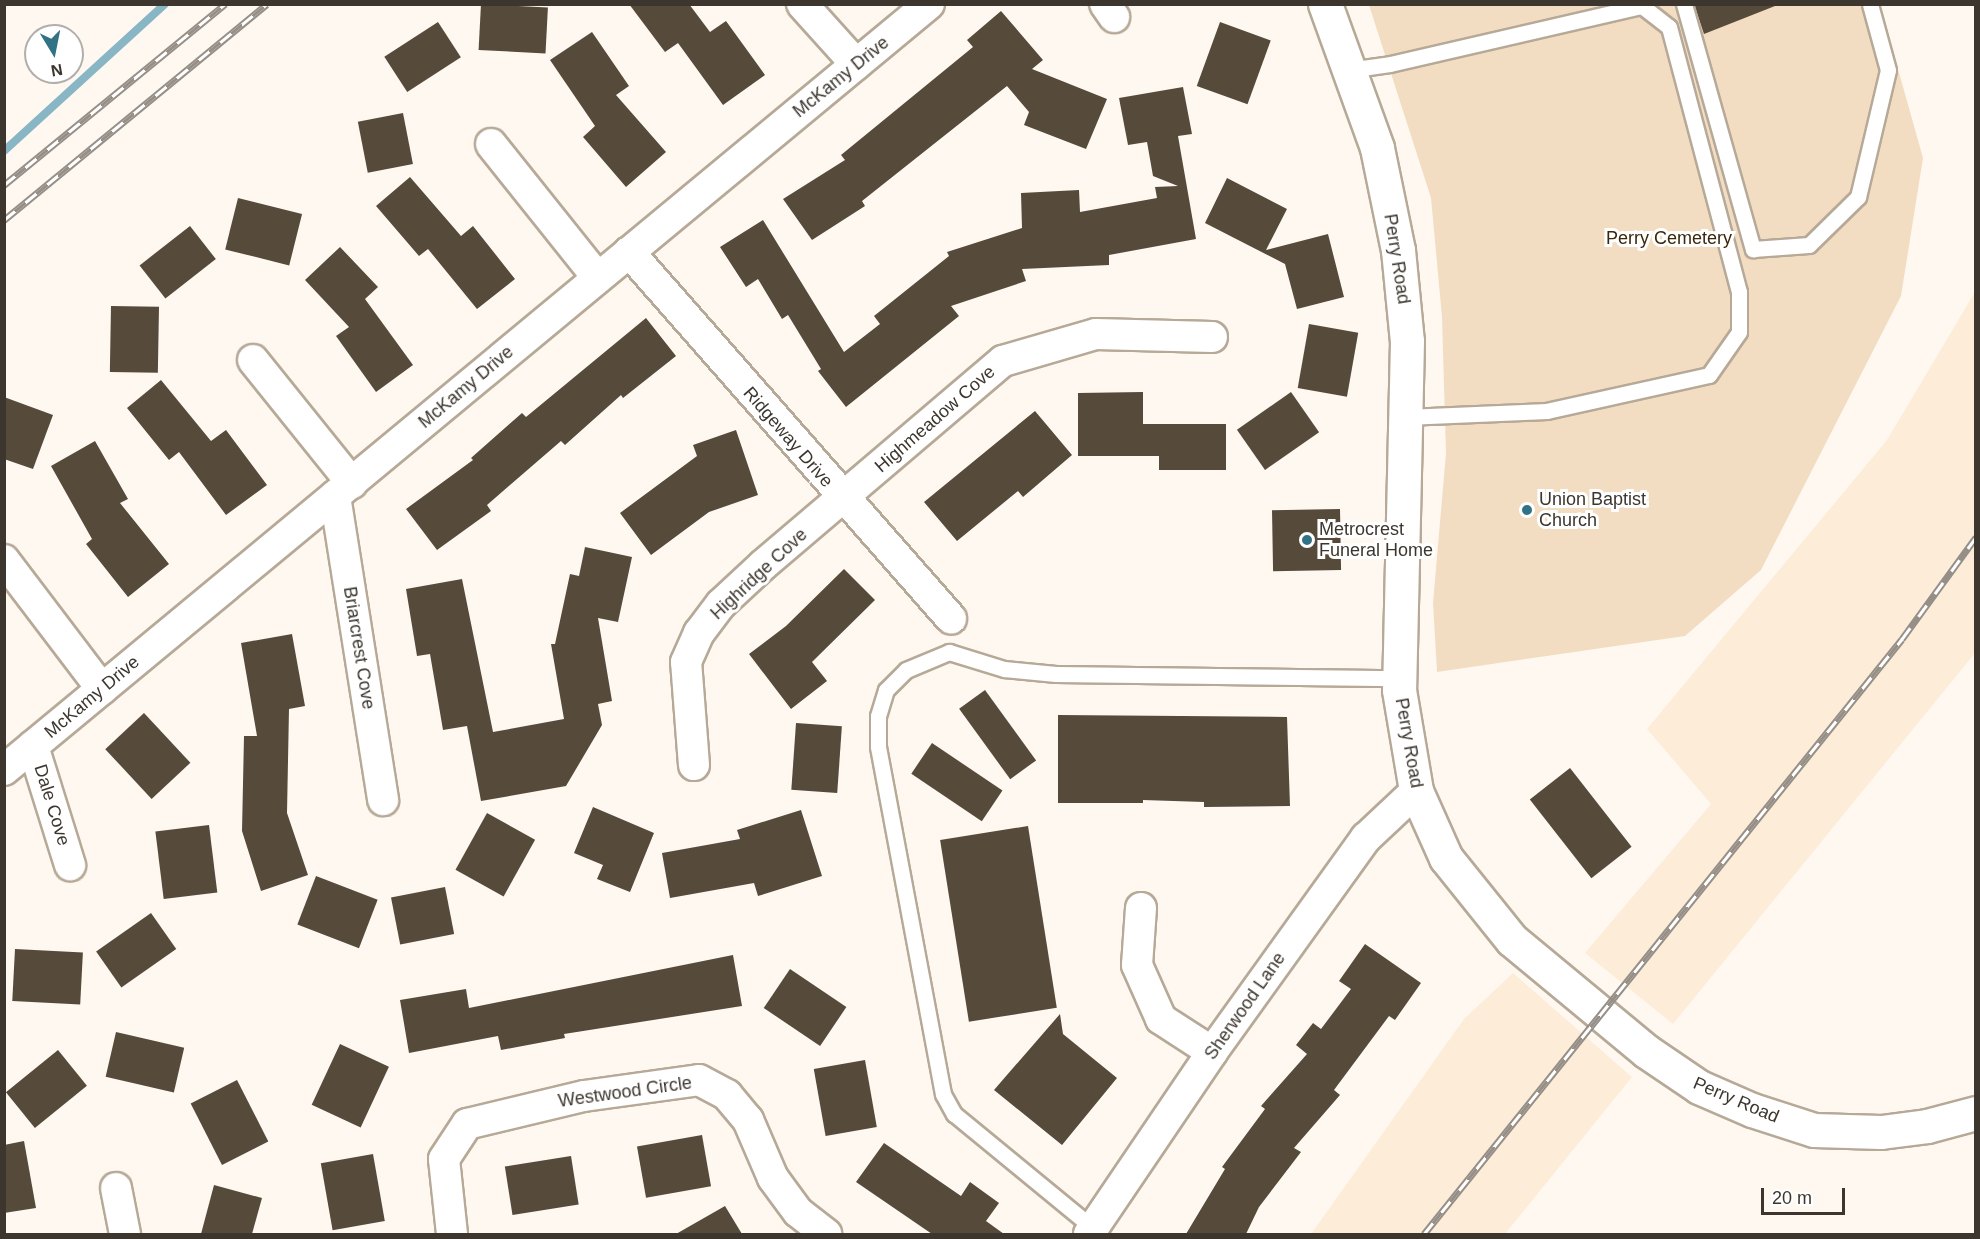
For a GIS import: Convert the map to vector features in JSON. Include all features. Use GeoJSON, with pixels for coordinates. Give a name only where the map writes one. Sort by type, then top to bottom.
{"type":"FeatureCollection","features":[{"type":"Feature","properties":{"kind":"street"},"geometry":{"type":"LineString","coordinates":[[802,4],[856,64]]}},
{"type":"Feature","properties":{"kind":"street","name":"McKamy Drive"},"geometry":{"type":"LineString","coordinates":[[4,770],[929,4]]}},
{"type":"Feature","properties":{"kind":"street","name":"Perry Road"},"geometry":{"type":"LineString","coordinates":[[1325,4],[1377,148],[1398,249],[1407,341],[1399,678],[1416,791],[1446,858],[1512,940],[1646,1052],[1699,1087],[1752,1110],[1815,1130],[1881,1132],[1927,1126],[1976,1113]]}},
{"type":"Feature","properties":{"kind":"street"},"geometry":{"type":"LineString","coordinates":[[491,144],[598,278]]}},
{"type":"Feature","properties":{"kind":"street","name":"Ridgeway Drive"},"geometry":{"type":"LineString","coordinates":[[629,252],[842,500],[951,619]]}},
{"type":"Feature","properties":{"kind":"street","name":"Highmeadow Cove"},"geometry":{"type":"LineString","coordinates":[[842,500],[1003,361],[1096,334],[1212,337]]}},
{"type":"Feature","properties":{"kind":"street"},"geometry":{"type":"LineString","coordinates":[[253,360],[343,490]]}},
{"type":"Feature","properties":{"kind":"street","name":"Briarcrest Cove"},"geometry":{"type":"LineString","coordinates":[[343,490],[383,800]]}},
{"type":"Feature","properties":{"kind":"street","name":"Highridge Cove"},"geometry":{"type":"LineString","coordinates":[[694,765],[686,662],[699,633],[721,604],[763,565],[842,500]]}},
{"type":"Feature","properties":{"kind":"street"},"geometry":{"type":"LineString","coordinates":[[4,560],[102,689]]}},
{"type":"Feature","properties":{"kind":"street","name":"Dale Cove"},"geometry":{"type":"LineString","coordinates":[[33,746],[70,865]]}},
{"type":"Feature","properties":{"kind":"street","name":"Sherwood Lane"},"geometry":{"type":"LineString","coordinates":[[1091,1231],[1212,1052],[1366,838],[1416,791]]}},
{"type":"Feature","properties":{"kind":"street"},"geometry":{"type":"LineString","coordinates":[[1141,908],[1137,965],[1161,1019],[1212,1052]]}},
{"type":"Feature","properties":{"kind":"street","name":"Westwood Circle"},"geometry":{"type":"LineString","coordinates":[[452,1234],[444,1159],[467,1124],[584,1096],[699,1080],[727,1095],[748,1120],[774,1178],[798,1212],[826,1234]]}},
{"type":"Feature","properties":{"kind":"street"},"geometry":{"type":"LineString","coordinates":[[116,1188],[125,1234]]}},
{"type":"Feature","properties":{"kind":"lane"},"geometry":{"type":"LineString","coordinates":[[1684,4],[1753,249],[1809,245],[1858,197],[1888,70],[1870,4]]}},
{"type":"Feature","properties":{"kind":"lane"},"geometry":{"type":"LineString","coordinates":[[1348,70],[1390,64],[1642,6],[1669,27],[1738,292],[1739,332],[1709,375],[1546,411],[1405,417]]}},
{"type":"Feature","properties":{"kind":"lane"},"geometry":{"type":"LineString","coordinates":[[1091,1231],[954,1113],[943,1094],[878,747],[878,716],[886,690],[906,670],[950,652],[1004,669],[1056,674],[1399,678]]}},
{"type":"Feature","properties":{"kind":"shaded area"},"geometry":{"type":"Polygon","coordinates":[[[1975,292],[1975,653],[1673,1024],[1585,953],[1711,804],[1647,729],[1887,440],[1975,292]]]}},
{"type":"Feature","properties":{"kind":"shaded area"},"geometry":{"type":"Polygon","coordinates":[[[1513,973],[1632,1077],[1505,1234],[1311,1234],[1464,1019],[1513,973]]]}},
{"type":"Feature","properties":{"kind":"green space","name":"Perry Cemetery"},"geometry":{"type":"Polygon","coordinates":[[[1369,5],[1880,5],[1923,158],[1901,296],[1761,570],[1685,636],[1437,672],[1433,603],[1446,453],[1442,317],[1431,198],[1369,5]]]}},
{"type":"Feature","properties":{"kind":"building"},"geometry":{"type":"Polygon","coordinates":[[[481,4],[548,8],[546,53],[479,50],[481,4]]]}},
{"type":"Feature","properties":{"kind":"building"},"geometry":{"type":"Polygon","coordinates":[[[629,4],[689,4],[710,32],[726,21],[765,75],[723,105],[678,43],[665,52],[629,4]]]}},
{"type":"Feature","properties":{"kind":"building"},"geometry":{"type":"Polygon","coordinates":[[[1694,4],[1775,4],[1775,6],[1704,34],[1694,4]]]}},
{"type":"Feature","properties":{"kind":"building"},"geometry":{"type":"Polygon","coordinates":[[[1001,11],[1043,60],[1032,69],[1107,99],[1086,149],[1024,125],[1029,112],[1007,86],[862,201],[865,206],[812,240],[783,199],[845,160],[841,155],[973,47],[967,40],[1001,11]]]}},
{"type":"Feature","properties":{"kind":"building"},"geometry":{"type":"Polygon","coordinates":[[[438,22],[461,57],[407,92],[384,57],[438,22]]]}},
{"type":"Feature","properties":{"kind":"building"},"geometry":{"type":"Polygon","coordinates":[[[1220,22],[1271,40],[1247,104],[1197,86],[1220,22]]]}},
{"type":"Feature","properties":{"kind":"building"},"geometry":{"type":"Polygon","coordinates":[[[592,32],[629,86],[616,95],[666,152],[626,187],[583,137],[595,126],[550,60],[592,32]]]}},
{"type":"Feature","properties":{"kind":"building"},"geometry":{"type":"Polygon","coordinates":[[[1183,87],[1192,134],[1178,136],[1196,239],[1109,255],[1109,265],[1022,269],[1026,281],[951,306],[959,316],[846,407],[818,371],[821,369],[788,315],[782,319],[758,279],[746,287],[720,247],[763,220],[844,352],[880,324],[874,316],[949,256],[947,252],[1022,228],[1021,193],[1079,190],[1080,212],[1157,198],[1155,187],[1178,186],[1153,176],[1147,142],[1128,145],[1119,98],[1183,87]]]}},
{"type":"Feature","properties":{"kind":"building"},"geometry":{"type":"Polygon","coordinates":[[[403,113],[413,164],[368,173],[358,122],[403,113]]]}},
{"type":"Feature","properties":{"kind":"building"},"geometry":{"type":"Polygon","coordinates":[[[410,177],[461,236],[473,226],[515,279],[477,309],[428,249],[419,256],[376,206],[410,177]]]}},
{"type":"Feature","properties":{"kind":"building"},"geometry":{"type":"Polygon","coordinates":[[[1227,178],[1287,209],[1266,250],[1328,234],[1344,297],[1297,309],[1285,264],[1205,223],[1227,178]]]}},
{"type":"Feature","properties":{"kind":"building"},"geometry":{"type":"Polygon","coordinates":[[[238,198],[302,214],[289,265],[225,249],[238,198]]]}},
{"type":"Feature","properties":{"kind":"building"},"geometry":{"type":"Polygon","coordinates":[[[190,226],[216,259],[165,298],[140,265],[190,226]]]}},
{"type":"Feature","properties":{"kind":"building"},"geometry":{"type":"Polygon","coordinates":[[[340,247],[378,287],[365,299],[413,365],[376,392],[336,336],[349,327],[305,280],[340,247]]]}},
{"type":"Feature","properties":{"kind":"building"},"geometry":{"type":"Polygon","coordinates":[[[111,306],[159,307],[158,373],[110,372],[111,306]]]}},
{"type":"Feature","properties":{"kind":"building"},"geometry":{"type":"Polygon","coordinates":[[[646,318],[676,356],[623,398],[621,395],[565,445],[561,441],[487,505],[491,511],[437,550],[406,509],[473,460],[471,458],[522,413],[526,417],[646,318]]]}},
{"type":"Feature","properties":{"kind":"building"},"geometry":{"type":"Polygon","coordinates":[[[1309,324],[1358,333],[1347,397],[1298,388],[1309,324]]]}},
{"type":"Feature","properties":{"kind":"building"},"geometry":{"type":"Polygon","coordinates":[[[161,380],[211,441],[226,430],[267,485],[226,515],[179,452],[169,460],[127,408],[161,380]]]}},
{"type":"Feature","properties":{"kind":"building"},"geometry":{"type":"Polygon","coordinates":[[[1143,392],[1143,424],[1226,424],[1226,470],[1159,470],[1159,456],[1078,456],[1078,393],[1143,392]]]}},
{"type":"Feature","properties":{"kind":"building"},"geometry":{"type":"Polygon","coordinates":[[[1291,392],[1319,432],[1265,470],[1237,430],[1291,392]]]}},
{"type":"Feature","properties":{"kind":"building"},"geometry":{"type":"Polygon","coordinates":[[[4,397],[53,415],[33,469],[4,459],[4,397]]]}},
{"type":"Feature","properties":{"kind":"building"},"geometry":{"type":"Polygon","coordinates":[[[1035,411],[1072,455],[1023,497],[1018,491],[957,541],[924,502],[1035,411]]]}},
{"type":"Feature","properties":{"kind":"building"},"geometry":{"type":"Polygon","coordinates":[[[736,430],[758,495],[709,512],[651,555],[620,513],[697,456],[693,445],[736,430]]]}},
{"type":"Feature","properties":{"kind":"building"},"geometry":{"type":"Polygon","coordinates":[[[95,441],[128,499],[120,503],[169,564],[128,597],[86,544],[92,539],[51,466],[95,441]]]}},
{"type":"Feature","properties":{"kind":"building","name":"Metrocrest Funeral Home"},"geometry":{"type":"Polygon","coordinates":[[[1340,509],[1341,570],[1273,571],[1272,510],[1340,509]]]}},
{"type":"Feature","properties":{"kind":"building"},"geometry":{"type":"Polygon","coordinates":[[[585,547],[632,557],[618,622],[598,618],[612,701],[598,704],[602,725],[566,786],[481,801],[467,726],[443,730],[430,654],[417,656],[406,589],[462,579],[493,732],[564,719],[551,644],[555,644],[570,574],[579,576],[585,547]]]}},
{"type":"Feature","properties":{"kind":"building"},"geometry":{"type":"Polygon","coordinates":[[[844,569],[875,600],[812,662],[827,681],[791,709],[749,654],[786,626],[844,569]]]}},
{"type":"Feature","properties":{"kind":"building"},"geometry":{"type":"Polygon","coordinates":[[[292,634],[305,706],[289,709],[287,813],[308,875],[261,891],[242,831],[244,736],[257,736],[241,643],[292,634]]]}},
{"type":"Feature","properties":{"kind":"building"},"geometry":{"type":"Polygon","coordinates":[[[985,690],[1036,760],[1010,779],[959,709],[985,690]]]}},
{"type":"Feature","properties":{"kind":"building"},"geometry":{"type":"Polygon","coordinates":[[[144,713],[190,763],[152,799],[105,749],[144,713]]]}},
{"type":"Feature","properties":{"kind":"building"},"geometry":{"type":"Polygon","coordinates":[[[1058,715],[1287,717],[1290,806],[1204,807],[1204,802],[1143,800],[1143,803],[1058,803],[1058,715]]]}},
{"type":"Feature","properties":{"kind":"building"},"geometry":{"type":"Polygon","coordinates":[[[796,723],[842,726],[837,793],[791,790],[796,723]]]}},
{"type":"Feature","properties":{"kind":"building"},"geometry":{"type":"Polygon","coordinates":[[[932,743],[1002,791],[982,821],[911,774],[932,743]]]}},
{"type":"Feature","properties":{"kind":"building"},"geometry":{"type":"Polygon","coordinates":[[[1570,768],[1632,847],[1591,878],[1530,799],[1570,768]]]}},
{"type":"Feature","properties":{"kind":"building"},"geometry":{"type":"Polygon","coordinates":[[[593,807],[654,833],[630,892],[597,879],[603,865],[574,853],[593,807]]]}},
{"type":"Feature","properties":{"kind":"building"},"geometry":{"type":"Polygon","coordinates":[[[801,810],[822,876],[758,896],[754,883],[670,898],[662,853],[740,839],[737,830],[801,810]]]}},
{"type":"Feature","properties":{"kind":"building"},"geometry":{"type":"Polygon","coordinates":[[[487,813],[535,840],[504,897],[455,870],[487,813]]]}},
{"type":"Feature","properties":{"kind":"building"},"geometry":{"type":"Polygon","coordinates":[[[209,825],[217,892],[164,899],[155,832],[209,825]]]}},
{"type":"Feature","properties":{"kind":"building"},"geometry":{"type":"Polygon","coordinates":[[[1028,826],[1057,1008],[969,1022],[940,840],[1028,826]]]}},
{"type":"Feature","properties":{"kind":"building"},"geometry":{"type":"Polygon","coordinates":[[[316,876],[378,900],[359,948],[297,925],[316,876]]]}},
{"type":"Feature","properties":{"kind":"building"},"geometry":{"type":"Polygon","coordinates":[[[445,887],[454,934],[400,945],[391,897],[445,887]]]}},
{"type":"Feature","properties":{"kind":"building"},"geometry":{"type":"Polygon","coordinates":[[[151,913],[176,949],[121,987],[96,951],[151,913]]]}},
{"type":"Feature","properties":{"kind":"building"},"geometry":{"type":"Polygon","coordinates":[[[1365,944],[1421,983],[1395,1020],[1389,1016],[1334,1090],[1340,1095],[1294,1148],[1301,1152],[1259,1207],[1246,1234],[1186,1234],[1225,1169],[1222,1167],[1265,1109],[1261,1106],[1307,1054],[1296,1045],[1313,1023],[1321,1029],[1351,989],[1339,981],[1365,944]]]}},
{"type":"Feature","properties":{"kind":"building"},"geometry":{"type":"Polygon","coordinates":[[[15,949],[83,953],[80,1004],[12,1001],[15,949]]]}},
{"type":"Feature","properties":{"kind":"building"},"geometry":{"type":"Polygon","coordinates":[[[733,955],[742,1006],[564,1034],[565,1038],[501,1050],[498,1036],[409,1053],[400,1000],[466,989],[469,1008],[733,955]]]}},
{"type":"Feature","properties":{"kind":"building"},"geometry":{"type":"Polygon","coordinates":[[[790,969],[846,1007],[820,1046],[764,1008],[790,969]]]}},
{"type":"Feature","properties":{"kind":"building"},"geometry":{"type":"Polygon","coordinates":[[[1060,1014],[1063,1034],[1117,1078],[1062,1145],[994,1090],[1060,1014]]]}},
{"type":"Feature","properties":{"kind":"building"},"geometry":{"type":"Polygon","coordinates":[[[116,1032],[184,1048],[174,1093],[106,1077],[116,1032]]]}},
{"type":"Feature","properties":{"kind":"building"},"geometry":{"type":"Polygon","coordinates":[[[340,1044],[389,1067],[361,1128],[312,1105],[340,1044]]]}},
{"type":"Feature","properties":{"kind":"building"},"geometry":{"type":"Polygon","coordinates":[[[58,1050],[87,1086],[35,1128],[6,1092],[58,1050]]]}},
{"type":"Feature","properties":{"kind":"building"},"geometry":{"type":"Polygon","coordinates":[[[865,1060],[877,1127],[826,1136],[814,1069],[865,1060]]]}},
{"type":"Feature","properties":{"kind":"building"},"geometry":{"type":"Polygon","coordinates":[[[237,1080],[268,1141],[222,1165],[191,1104],[237,1080]]]}},
{"type":"Feature","properties":{"kind":"building"},"geometry":{"type":"Polygon","coordinates":[[[702,1135],[711,1186],[646,1198],[637,1146],[702,1135]]]}},
{"type":"Feature","properties":{"kind":"building"},"geometry":{"type":"Polygon","coordinates":[[[24,1141],[36,1208],[4,1213],[4,1145],[24,1141]]]}},
{"type":"Feature","properties":{"kind":"building"},"geometry":{"type":"Polygon","coordinates":[[[884,1143],[961,1196],[970,1182],[999,1203],[986,1221],[1004,1234],[932,1234],[856,1182],[884,1143]]]}},
{"type":"Feature","properties":{"kind":"building"},"geometry":{"type":"Polygon","coordinates":[[[373,1154],[385,1221],[333,1230],[321,1163],[373,1154]]]}},
{"type":"Feature","properties":{"kind":"building"},"geometry":{"type":"Polygon","coordinates":[[[571,1156],[579,1204],[512,1215],[505,1166],[571,1156]]]}},
{"type":"Feature","properties":{"kind":"building"},"geometry":{"type":"Polygon","coordinates":[[[214,1185],[262,1198],[252,1234],[201,1234],[214,1185]]]}},
{"type":"Feature","properties":{"kind":"building"},"geometry":{"type":"Polygon","coordinates":[[[725,1206],[742,1234],[676,1234],[725,1206]]]}},
{"type":"Feature","properties":{"kind":"waterway"},"geometry":{"type":"LineString","coordinates":[[4,151],[165,4]]}},
{"type":"Feature","properties":{"kind":"railway"},"geometry":{"type":"LineString","coordinates":[[4,185],[225,4]]}},
{"type":"Feature","properties":{"kind":"railway"},"geometry":{"type":"LineString","coordinates":[[4,220],[267,4]]}},
{"type":"Feature","properties":{"kind":"railway"},"geometry":{"type":"LineString","coordinates":[[1424,1234],[1902,639],[1976,537]]}},
{"type":"Feature","properties":{"kind":"place","name":"Union Baptist Church"},"geometry":{"type":"Point","coordinates":[1527,510]}},
{"type":"Feature","properties":{"kind":"place","name":"Metrocrest Funeral Home"},"geometry":{"type":"Point","coordinates":[1307,540]}}]}
